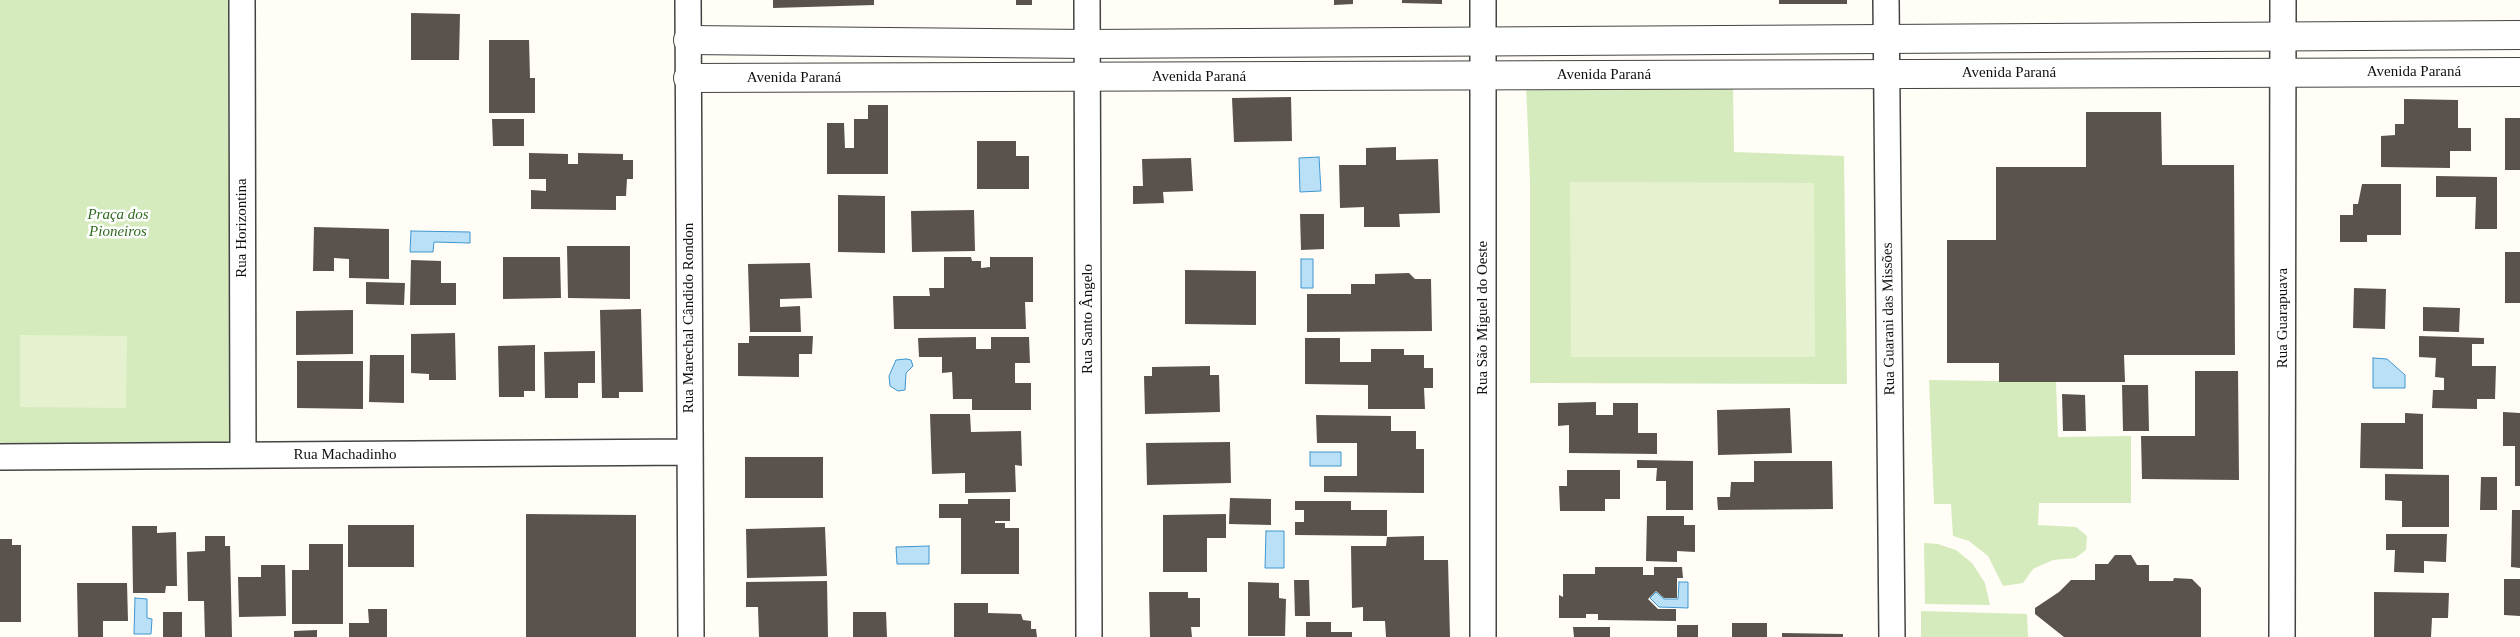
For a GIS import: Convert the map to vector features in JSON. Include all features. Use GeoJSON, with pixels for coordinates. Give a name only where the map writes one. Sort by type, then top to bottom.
{"type":"FeatureCollection","features":[{"type":"Feature","properties":{"kind":"street","name":"Rua Horizontina"},"geometry":{"type":"LineString","coordinates":[[242,0],[243,455]]}},
{"type":"Feature","properties":{"kind":"street","name":"Rua Marechal Cândido Rondon"},"geometry":{"type":"LineString","coordinates":[[688,0],[691,637]]}},
{"type":"Feature","properties":{"kind":"street","name":"Rua Santo Ângelo"},"geometry":{"type":"LineString","coordinates":[[1087,0],[1089,637]]}},
{"type":"Feature","properties":{"kind":"street","name":"Rua São Miguel do Oeste"},"geometry":{"type":"LineString","coordinates":[[1483,0],[1484,637]]}},
{"type":"Feature","properties":{"kind":"street","name":"Rua Guarani das Missões"},"geometry":{"type":"LineString","coordinates":[[1886,0],[1892,637]]}},
{"type":"Feature","properties":{"kind":"street","name":"Rua Guarapuava"},"geometry":{"type":"LineString","coordinates":[[2282,637],[2283,0]]}},
{"type":"Feature","properties":{"kind":"street"},"geometry":{"type":"LineString","coordinates":[[688,40],[1087,44],[1483,40],[2520,35]]}},
{"type":"Feature","properties":{"kind":"street","name":"Avenida Paraná"},"geometry":{"type":"LineString","coordinates":[[688,78],[2520,72]]}},
{"type":"Feature","properties":{"kind":"street","name":"Rua Machadinho"},"geometry":{"type":"LineString","coordinates":[[0,457],[690,452]]}},
{"type":"Feature","properties":{"kind":"green space","name":"Praça dos Pioneiros"},"geometry":{"type":"Polygon","coordinates":[[[0,0],[235,0],[235,448],[0,449],[0,0]]]}},
{"type":"Feature","properties":{"kind":"green space"},"geometry":{"type":"Polygon","coordinates":[[[1526,84],[1733,85],[1734,152],[1844,156],[1847,384],[1530,383],[1530,182],[1526,84]]]}},
{"type":"Feature","properties":{"kind":"green space"},"geometry":{"type":"Polygon","coordinates":[[[1570,182],[1814,183],[1815,357],[1571,357],[1570,182]]]}},
{"type":"Feature","properties":{"kind":"green space"},"geometry":{"type":"Polygon","coordinates":[[[20,335],[127,336],[126,408],[20,407],[20,335]]]}},
{"type":"Feature","properties":{"kind":"green space"},"geometry":{"type":"Polygon","coordinates":[[[1929,380],[2056,382],[2058,437],[2131,436],[2131,503],[2039,503],[2038,525],[2076,527],[2087,536],[2086,550],[2075,558],[2053,560],[2033,569],[2023,583],[2003,586],[1988,556],[1969,541],[1953,536],[1951,504],[1934,504],[1929,380]]]}},
{"type":"Feature","properties":{"kind":"green space"},"geometry":{"type":"Polygon","coordinates":[[[1924,543],[1938,544],[1956,550],[1972,563],[1985,583],[1990,605],[1925,604],[1924,543]]]}},
{"type":"Feature","properties":{"kind":"green space"},"geometry":{"type":"Polygon","coordinates":[[[1921,611],[2027,614],[2028,637],[1921,637],[1921,611]]]}},
{"type":"Feature","properties":{"kind":"water"},"geometry":{"type":"Polygon","coordinates":[[[1319,157],[1321,191],[1300,192],[1299,158],[1319,157]]]}},
{"type":"Feature","properties":{"kind":"water"},"geometry":{"type":"Polygon","coordinates":[[[411,231],[470,232],[470,243],[434,242],[433,252],[410,252],[411,231]]]}},
{"type":"Feature","properties":{"kind":"water"},"geometry":{"type":"Polygon","coordinates":[[[1301,259],[1313,259],[1313,288],[1301,288],[1301,259]]]}},
{"type":"Feature","properties":{"kind":"water"},"geometry":{"type":"Polygon","coordinates":[[[2373,358],[2387,359],[2405,375],[2405,388],[2373,388],[2373,358]]]}},
{"type":"Feature","properties":{"kind":"water"},"geometry":{"type":"Polygon","coordinates":[[[896,360],[911,360],[913,366],[906,373],[905,390],[898,391],[890,386],[889,376],[896,360]]]}},
{"type":"Feature","properties":{"kind":"water"},"geometry":{"type":"Polygon","coordinates":[[[1310,452],[1341,452],[1341,466],[1310,466],[1310,452]]]}},
{"type":"Feature","properties":{"kind":"water"},"geometry":{"type":"Polygon","coordinates":[[[1266,531],[1284,531],[1284,568],[1265,568],[1266,531]]]}},
{"type":"Feature","properties":{"kind":"water"},"geometry":{"type":"Polygon","coordinates":[[[929,546],[929,564],[897,564],[896,547],[929,546]]]}},
{"type":"Feature","properties":{"kind":"water"},"geometry":{"type":"Polygon","coordinates":[[[1679,582],[1688,582],[1688,608],[1659,607],[1650,598],[1656,592],[1664,599],[1678,599],[1679,582]]]}},
{"type":"Feature","properties":{"kind":"water"},"geometry":{"type":"Polygon","coordinates":[[[135,598],[147,599],[147,618],[152,619],[151,634],[134,634],[135,598]]]}},
{"type":"Feature","properties":{"kind":"building"},"geometry":{"type":"Polygon","coordinates":[[[773,0],[874,0],[874,5],[773,8],[773,0]]]}},
{"type":"Feature","properties":{"kind":"building"},"geometry":{"type":"Polygon","coordinates":[[[1016,0],[1032,0],[1032,5],[1016,5],[1016,0]]]}},
{"type":"Feature","properties":{"kind":"building"},"geometry":{"type":"Polygon","coordinates":[[[1334,0],[1353,0],[1353,4],[1334,5],[1334,0]]]}},
{"type":"Feature","properties":{"kind":"building"},"geometry":{"type":"Polygon","coordinates":[[[1402,0],[1442,0],[1442,4],[1402,3],[1402,0]]]}},
{"type":"Feature","properties":{"kind":"building"},"geometry":{"type":"Polygon","coordinates":[[[1779,0],[1847,0],[1847,4],[1779,4],[1779,0]]]}},
{"type":"Feature","properties":{"kind":"building"},"geometry":{"type":"Polygon","coordinates":[[[411,13],[460,14],[459,60],[411,60],[411,13]]]}},
{"type":"Feature","properties":{"kind":"building"},"geometry":{"type":"Polygon","coordinates":[[[489,40],[529,40],[530,78],[535,78],[535,113],[489,113],[489,40]]]}},
{"type":"Feature","properties":{"kind":"building"},"geometry":{"type":"Polygon","coordinates":[[[1291,97],[1292,141],[1234,142],[1232,98],[1291,97]]]}},
{"type":"Feature","properties":{"kind":"building"},"geometry":{"type":"Polygon","coordinates":[[[2404,99],[2458,100],[2458,128],[2471,128],[2471,151],[2450,151],[2450,168],[2381,167],[2381,136],[2395,135],[2395,124],[2404,124],[2404,99]]]}},
{"type":"Feature","properties":{"kind":"building"},"geometry":{"type":"Polygon","coordinates":[[[868,105],[888,105],[888,174],[827,174],[827,123],[844,123],[845,148],[854,148],[854,119],[868,119],[868,105]]]}},
{"type":"Feature","properties":{"kind":"building"},"geometry":{"type":"Polygon","coordinates":[[[2086,112],[2161,112],[2162,165],[2234,165],[2235,355],[2124,355],[2125,382],[1999,382],[1999,363],[1947,363],[1947,240],[1996,240],[1996,167],[2086,167],[2086,112]]]}},
{"type":"Feature","properties":{"kind":"building"},"geometry":{"type":"Polygon","coordinates":[[[2505,118],[2520,118],[2520,170],[2505,170],[2505,118]]]}},
{"type":"Feature","properties":{"kind":"building"},"geometry":{"type":"Polygon","coordinates":[[[492,119],[524,119],[524,146],[493,146],[492,119]]]}},
{"type":"Feature","properties":{"kind":"building"},"geometry":{"type":"Polygon","coordinates":[[[977,141],[1016,141],[1016,156],[1029,156],[1029,189],[977,189],[977,141]]]}},
{"type":"Feature","properties":{"kind":"building"},"geometry":{"type":"Polygon","coordinates":[[[1396,147],[1396,160],[1438,159],[1440,213],[1399,214],[1400,227],[1364,227],[1364,207],[1340,208],[1339,165],[1366,165],[1366,148],[1396,147]]]}},
{"type":"Feature","properties":{"kind":"building"},"geometry":{"type":"Polygon","coordinates":[[[529,153],[568,154],[568,164],[578,164],[578,153],[623,154],[623,160],[633,160],[633,179],[627,179],[626,196],[616,196],[616,210],[531,209],[531,190],[546,191],[546,179],[529,179],[529,153]]]}},
{"type":"Feature","properties":{"kind":"building"},"geometry":{"type":"Polygon","coordinates":[[[1191,158],[1193,191],[1163,192],[1164,203],[1133,204],[1133,186],[1143,186],[1142,159],[1191,158]]]}},
{"type":"Feature","properties":{"kind":"building"},"geometry":{"type":"Polygon","coordinates":[[[2436,176],[2497,177],[2497,229],[2475,229],[2476,197],[2436,197],[2436,176]]]}},
{"type":"Feature","properties":{"kind":"building"},"geometry":{"type":"Polygon","coordinates":[[[2362,184],[2401,184],[2401,235],[2367,235],[2367,242],[2340,242],[2340,215],[2353,215],[2353,204],[2358,204],[2362,184]]]}},
{"type":"Feature","properties":{"kind":"building"},"geometry":{"type":"Polygon","coordinates":[[[838,195],[885,196],[885,253],[838,252],[838,195]]]}},
{"type":"Feature","properties":{"kind":"building"},"geometry":{"type":"Polygon","coordinates":[[[974,210],[975,251],[912,252],[911,211],[974,210]]]}},
{"type":"Feature","properties":{"kind":"building"},"geometry":{"type":"Polygon","coordinates":[[[1300,214],[1324,214],[1324,249],[1301,250],[1300,214]]]}},
{"type":"Feature","properties":{"kind":"building"},"geometry":{"type":"Polygon","coordinates":[[[314,227],[389,229],[389,279],[349,278],[349,259],[334,258],[334,271],[313,271],[314,227]]]}},
{"type":"Feature","properties":{"kind":"building"},"geometry":{"type":"Polygon","coordinates":[[[567,246],[630,246],[630,299],[568,298],[567,246]]]}},
{"type":"Feature","properties":{"kind":"building"},"geometry":{"type":"Polygon","coordinates":[[[2505,252],[2520,252],[2520,303],[2505,303],[2505,252]]]}},
{"type":"Feature","properties":{"kind":"building"},"geometry":{"type":"Polygon","coordinates":[[[503,257],[560,257],[561,298],[503,299],[503,257]]]}},
{"type":"Feature","properties":{"kind":"building"},"geometry":{"type":"Polygon","coordinates":[[[944,257],[971,257],[972,261],[981,261],[981,268],[990,267],[990,257],[1033,257],[1033,302],[1025,302],[1026,329],[894,329],[893,296],[930,296],[929,288],[944,288],[944,257]]]}},
{"type":"Feature","properties":{"kind":"building"},"geometry":{"type":"Polygon","coordinates":[[[411,260],[441,261],[441,283],[456,283],[456,305],[410,305],[411,260]]]}},
{"type":"Feature","properties":{"kind":"building"},"geometry":{"type":"Polygon","coordinates":[[[810,263],[812,298],[780,299],[780,307],[800,306],[801,332],[750,332],[748,264],[810,263]]]}},
{"type":"Feature","properties":{"kind":"building"},"geometry":{"type":"Polygon","coordinates":[[[1185,270],[1256,271],[1256,325],[1185,324],[1185,270]]]}},
{"type":"Feature","properties":{"kind":"building"},"geometry":{"type":"Polygon","coordinates":[[[1409,273],[1415,279],[1431,279],[1432,331],[1307,332],[1307,294],[1351,294],[1351,284],[1375,284],[1375,274],[1409,273]]]}},
{"type":"Feature","properties":{"kind":"building"},"geometry":{"type":"Polygon","coordinates":[[[366,282],[405,283],[404,305],[366,304],[366,282]]]}},
{"type":"Feature","properties":{"kind":"building"},"geometry":{"type":"Polygon","coordinates":[[[2354,288],[2386,289],[2385,329],[2353,328],[2354,288]]]}},
{"type":"Feature","properties":{"kind":"building"},"geometry":{"type":"Polygon","coordinates":[[[2423,307],[2460,308],[2459,332],[2423,331],[2423,307]]]}},
{"type":"Feature","properties":{"kind":"building"},"geometry":{"type":"Polygon","coordinates":[[[641,309],[643,392],[619,392],[619,398],[602,398],[600,310],[641,309]]]}},
{"type":"Feature","properties":{"kind":"building"},"geometry":{"type":"Polygon","coordinates":[[[353,310],[353,354],[296,355],[296,311],[353,310]]]}},
{"type":"Feature","properties":{"kind":"building"},"geometry":{"type":"Polygon","coordinates":[[[455,333],[456,380],[429,380],[429,374],[411,373],[411,334],[455,333]]]}},
{"type":"Feature","properties":{"kind":"building"},"geometry":{"type":"Polygon","coordinates":[[[749,336],[813,336],[812,354],[799,354],[799,377],[738,376],[738,343],[749,343],[749,336]]]}},
{"type":"Feature","properties":{"kind":"building"},"geometry":{"type":"Polygon","coordinates":[[[2419,336],[2484,338],[2484,344],[2472,344],[2472,366],[2496,366],[2495,399],[2477,399],[2477,409],[2432,408],[2433,390],[2444,390],[2444,378],[2435,377],[2436,358],[2419,357],[2419,336]]]}},
{"type":"Feature","properties":{"kind":"building"},"geometry":{"type":"Polygon","coordinates":[[[976,337],[976,349],[991,349],[991,337],[1029,337],[1030,363],[1015,363],[1015,383],[1031,383],[1031,410],[972,410],[972,399],[953,399],[952,372],[942,373],[942,357],[919,357],[918,338],[976,337]]]}},
{"type":"Feature","properties":{"kind":"building"},"geometry":{"type":"Polygon","coordinates":[[[1305,338],[1340,338],[1340,362],[1371,362],[1371,349],[1404,349],[1404,355],[1424,355],[1424,368],[1433,368],[1433,388],[1424,388],[1425,409],[1368,409],[1368,385],[1305,384],[1305,338]]]}},
{"type":"Feature","properties":{"kind":"building"},"geometry":{"type":"Polygon","coordinates":[[[535,345],[535,391],[524,391],[524,397],[499,397],[498,346],[535,345]]]}},
{"type":"Feature","properties":{"kind":"building"},"geometry":{"type":"Polygon","coordinates":[[[595,351],[595,383],[578,383],[578,398],[545,398],[544,352],[595,351]]]}},
{"type":"Feature","properties":{"kind":"building"},"geometry":{"type":"Polygon","coordinates":[[[370,355],[404,355],[404,403],[369,402],[370,355]]]}},
{"type":"Feature","properties":{"kind":"building"},"geometry":{"type":"Polygon","coordinates":[[[297,361],[363,361],[363,409],[297,408],[297,361]]]}},
{"type":"Feature","properties":{"kind":"building"},"geometry":{"type":"Polygon","coordinates":[[[1210,366],[1210,375],[1219,375],[1220,412],[1145,414],[1144,376],[1152,376],[1152,367],[1210,366]]]}},
{"type":"Feature","properties":{"kind":"building"},"geometry":{"type":"Polygon","coordinates":[[[2195,371],[2238,371],[2239,480],[2142,479],[2141,436],[2195,436],[2195,371]]]}},
{"type":"Feature","properties":{"kind":"building"},"geometry":{"type":"Polygon","coordinates":[[[2122,385],[2148,385],[2149,431],[2123,431],[2122,385]]]}},
{"type":"Feature","properties":{"kind":"building"},"geometry":{"type":"Polygon","coordinates":[[[2062,394],[2085,395],[2086,431],[2063,431],[2062,394]]]}},
{"type":"Feature","properties":{"kind":"building"},"geometry":{"type":"Polygon","coordinates":[[[1596,402],[1596,415],[1613,415],[1613,403],[1638,403],[1638,433],[1657,433],[1657,454],[1569,453],[1569,425],[1558,426],[1558,403],[1596,402]]]}},
{"type":"Feature","properties":{"kind":"building"},"geometry":{"type":"Polygon","coordinates":[[[1790,408],[1792,453],[1718,455],[1717,410],[1790,408]]]}},
{"type":"Feature","properties":{"kind":"building"},"geometry":{"type":"Polygon","coordinates":[[[2503,412],[2520,413],[2520,486],[2515,486],[2515,446],[2503,446],[2503,412]]]}},
{"type":"Feature","properties":{"kind":"building"},"geometry":{"type":"Polygon","coordinates":[[[2405,413],[2423,414],[2423,469],[2360,468],[2361,423],[2405,423],[2405,413]]]}},
{"type":"Feature","properties":{"kind":"building"},"geometry":{"type":"Polygon","coordinates":[[[930,414],[970,414],[971,432],[1021,431],[1022,466],[1015,465],[1016,492],[965,493],[965,473],[932,474],[930,414]]]}},
{"type":"Feature","properties":{"kind":"building"},"geometry":{"type":"Polygon","coordinates":[[[1316,415],[1391,416],[1391,431],[1416,431],[1416,449],[1424,449],[1424,493],[1324,492],[1324,476],[1357,476],[1357,443],[1317,443],[1316,415]]]}},
{"type":"Feature","properties":{"kind":"building"},"geometry":{"type":"Polygon","coordinates":[[[1230,442],[1231,483],[1147,485],[1146,443],[1230,442]]]}},
{"type":"Feature","properties":{"kind":"building"},"geometry":{"type":"Polygon","coordinates":[[[745,457],[823,457],[823,498],[745,498],[745,457]]]}},
{"type":"Feature","properties":{"kind":"building"},"geometry":{"type":"Polygon","coordinates":[[[1637,460],[1693,461],[1693,510],[1666,510],[1666,481],[1656,481],[1657,468],[1637,468],[1637,460]]]}},
{"type":"Feature","properties":{"kind":"building"},"geometry":{"type":"Polygon","coordinates":[[[1754,461],[1832,461],[1833,509],[1718,510],[1717,497],[1730,497],[1731,482],[1754,482],[1754,461]]]}},
{"type":"Feature","properties":{"kind":"building"},"geometry":{"type":"Polygon","coordinates":[[[1567,470],[1620,470],[1620,499],[1605,499],[1605,511],[1560,511],[1559,486],[1567,486],[1567,470]]]}},
{"type":"Feature","properties":{"kind":"building"},"geometry":{"type":"Polygon","coordinates":[[[2385,474],[2449,475],[2449,527],[2402,527],[2402,501],[2385,500],[2385,474]]]}},
{"type":"Feature","properties":{"kind":"building"},"geometry":{"type":"Polygon","coordinates":[[[2481,477],[2497,477],[2497,510],[2480,510],[2481,477]]]}},
{"type":"Feature","properties":{"kind":"building"},"geometry":{"type":"Polygon","coordinates":[[[1230,498],[1271,499],[1271,525],[1229,524],[1230,498]]]}},
{"type":"Feature","properties":{"kind":"building"},"geometry":{"type":"Polygon","coordinates":[[[968,499],[1010,499],[1010,521],[995,521],[995,523],[1005,523],[1005,528],[1019,528],[1019,574],[961,574],[961,518],[939,518],[939,504],[968,504],[968,499]]]}},
{"type":"Feature","properties":{"kind":"building"},"geometry":{"type":"Polygon","coordinates":[[[1295,501],[1351,501],[1351,510],[1387,510],[1387,536],[1295,535],[1295,522],[1304,522],[1304,510],[1295,510],[1295,501]]]}},
{"type":"Feature","properties":{"kind":"building"},"geometry":{"type":"Polygon","coordinates":[[[2512,510],[2520,510],[2520,568],[2511,567],[2512,510]]]}},
{"type":"Feature","properties":{"kind":"building"},"geometry":{"type":"Polygon","coordinates":[[[526,514],[636,515],[636,637],[526,637],[526,514]]]}},
{"type":"Feature","properties":{"kind":"building"},"geometry":{"type":"Polygon","coordinates":[[[1226,514],[1226,538],[1207,538],[1207,572],[1163,572],[1163,515],[1226,514]]]}},
{"type":"Feature","properties":{"kind":"building"},"geometry":{"type":"Polygon","coordinates":[[[1647,516],[1684,516],[1684,525],[1695,525],[1695,552],[1677,551],[1677,562],[1646,561],[1647,516]]]}},
{"type":"Feature","properties":{"kind":"building"},"geometry":{"type":"Polygon","coordinates":[[[348,525],[414,525],[414,567],[348,567],[348,525]]]}},
{"type":"Feature","properties":{"kind":"building"},"geometry":{"type":"Polygon","coordinates":[[[132,526],[157,526],[157,533],[176,532],[177,586],[166,586],[165,593],[133,593],[132,526]]]}},
{"type":"Feature","properties":{"kind":"building"},"geometry":{"type":"Polygon","coordinates":[[[825,527],[827,576],[747,578],[746,529],[825,527]]]}},
{"type":"Feature","properties":{"kind":"building"},"geometry":{"type":"Polygon","coordinates":[[[2386,534],[2447,534],[2446,562],[2424,561],[2424,573],[2394,572],[2395,550],[2386,550],[2386,534]]]}},
{"type":"Feature","properties":{"kind":"building"},"geometry":{"type":"Polygon","coordinates":[[[205,536],[225,536],[225,546],[230,546],[232,637],[205,637],[204,601],[188,601],[187,552],[205,551],[205,536]]]}},
{"type":"Feature","properties":{"kind":"building"},"geometry":{"type":"Polygon","coordinates":[[[1424,536],[1424,560],[1448,560],[1450,637],[1386,637],[1385,621],[1363,621],[1363,607],[1352,608],[1351,546],[1386,546],[1387,537],[1424,536]]]}},
{"type":"Feature","properties":{"kind":"building"},"geometry":{"type":"Polygon","coordinates":[[[0,539],[12,539],[12,545],[21,545],[21,622],[0,622],[0,539]]]}},
{"type":"Feature","properties":{"kind":"building"},"geometry":{"type":"Polygon","coordinates":[[[309,544],[343,544],[343,624],[292,624],[292,570],[309,570],[309,544]]]}},
{"type":"Feature","properties":{"kind":"building"},"geometry":{"type":"Polygon","coordinates":[[[2115,555],[2131,555],[2137,565],[2149,565],[2149,581],[2173,581],[2174,578],[2192,579],[2201,588],[2201,637],[2064,637],[2035,614],[2035,608],[2059,592],[2071,580],[2095,580],[2095,564],[2108,564],[2115,555]]]}},
{"type":"Feature","properties":{"kind":"building"},"geometry":{"type":"Polygon","coordinates":[[[261,565],[285,565],[286,616],[239,617],[238,577],[261,577],[261,565]]]}},
{"type":"Feature","properties":{"kind":"building"},"geometry":{"type":"Polygon","coordinates":[[[1595,567],[1643,567],[1643,575],[1654,575],[1654,567],[1682,567],[1683,578],[1677,578],[1677,598],[1664,598],[1656,591],[1648,599],[1658,609],[1676,609],[1676,621],[1598,620],[1598,614],[1586,614],[1586,618],[1559,618],[1559,595],[1563,597],[1563,574],[1595,574],[1595,567]]]}},
{"type":"Feature","properties":{"kind":"building"},"geometry":{"type":"Polygon","coordinates":[[[2504,579],[2520,579],[2520,616],[2504,615],[2504,579]]]}},
{"type":"Feature","properties":{"kind":"building"},"geometry":{"type":"Polygon","coordinates":[[[1294,580],[1309,580],[1310,616],[1295,616],[1294,580]]]}},
{"type":"Feature","properties":{"kind":"building"},"geometry":{"type":"Polygon","coordinates":[[[827,581],[828,637],[759,637],[758,607],[746,607],[746,582],[827,581]]]}},
{"type":"Feature","properties":{"kind":"building"},"geometry":{"type":"Polygon","coordinates":[[[1248,582],[1279,583],[1279,598],[1286,599],[1285,636],[1248,636],[1248,582]]]}},
{"type":"Feature","properties":{"kind":"building"},"geometry":{"type":"Polygon","coordinates":[[[77,583],[127,583],[128,621],[103,621],[103,637],[78,637],[77,583]]]}},
{"type":"Feature","properties":{"kind":"building"},"geometry":{"type":"Polygon","coordinates":[[[1149,592],[1188,592],[1188,598],[1200,598],[1200,627],[1191,627],[1192,637],[1150,637],[1149,592]]]}},
{"type":"Feature","properties":{"kind":"building"},"geometry":{"type":"Polygon","coordinates":[[[2374,592],[2449,593],[2448,618],[2432,618],[2431,637],[2374,637],[2374,592]]]}},
{"type":"Feature","properties":{"kind":"building"},"geometry":{"type":"Polygon","coordinates":[[[954,603],[988,603],[988,613],[1021,614],[1023,620],[1031,621],[1031,629],[1036,629],[1037,637],[954,637],[954,603]]]}},
{"type":"Feature","properties":{"kind":"building"},"geometry":{"type":"Polygon","coordinates":[[[368,609],[387,609],[387,637],[349,637],[349,623],[369,623],[368,609]]]}},
{"type":"Feature","properties":{"kind":"building"},"geometry":{"type":"Polygon","coordinates":[[[163,612],[182,612],[182,637],[163,637],[163,612]]]}},
{"type":"Feature","properties":{"kind":"building"},"geometry":{"type":"Polygon","coordinates":[[[853,612],[886,612],[887,637],[853,637],[853,612]]]}},
{"type":"Feature","properties":{"kind":"building"},"geometry":{"type":"Polygon","coordinates":[[[1306,622],[1331,622],[1331,632],[1352,632],[1352,637],[1306,637],[1306,622]]]}},
{"type":"Feature","properties":{"kind":"building"},"geometry":{"type":"Polygon","coordinates":[[[1732,623],[1767,623],[1767,637],[1732,637],[1732,623]]]}},
{"type":"Feature","properties":{"kind":"building"},"geometry":{"type":"Polygon","coordinates":[[[1677,625],[1698,625],[1698,637],[1677,637],[1677,625]]]}},
{"type":"Feature","properties":{"kind":"building"},"geometry":{"type":"Polygon","coordinates":[[[1573,627],[1610,627],[1610,637],[1574,637],[1573,627]]]}},
{"type":"Feature","properties":{"kind":"building"},"geometry":{"type":"Polygon","coordinates":[[[317,630],[317,637],[294,637],[294,631],[317,630]]]}},
{"type":"Feature","properties":{"kind":"building"},"geometry":{"type":"Polygon","coordinates":[[[1782,633],[1843,634],[1843,637],[1782,637],[1782,633]]]}}]}
